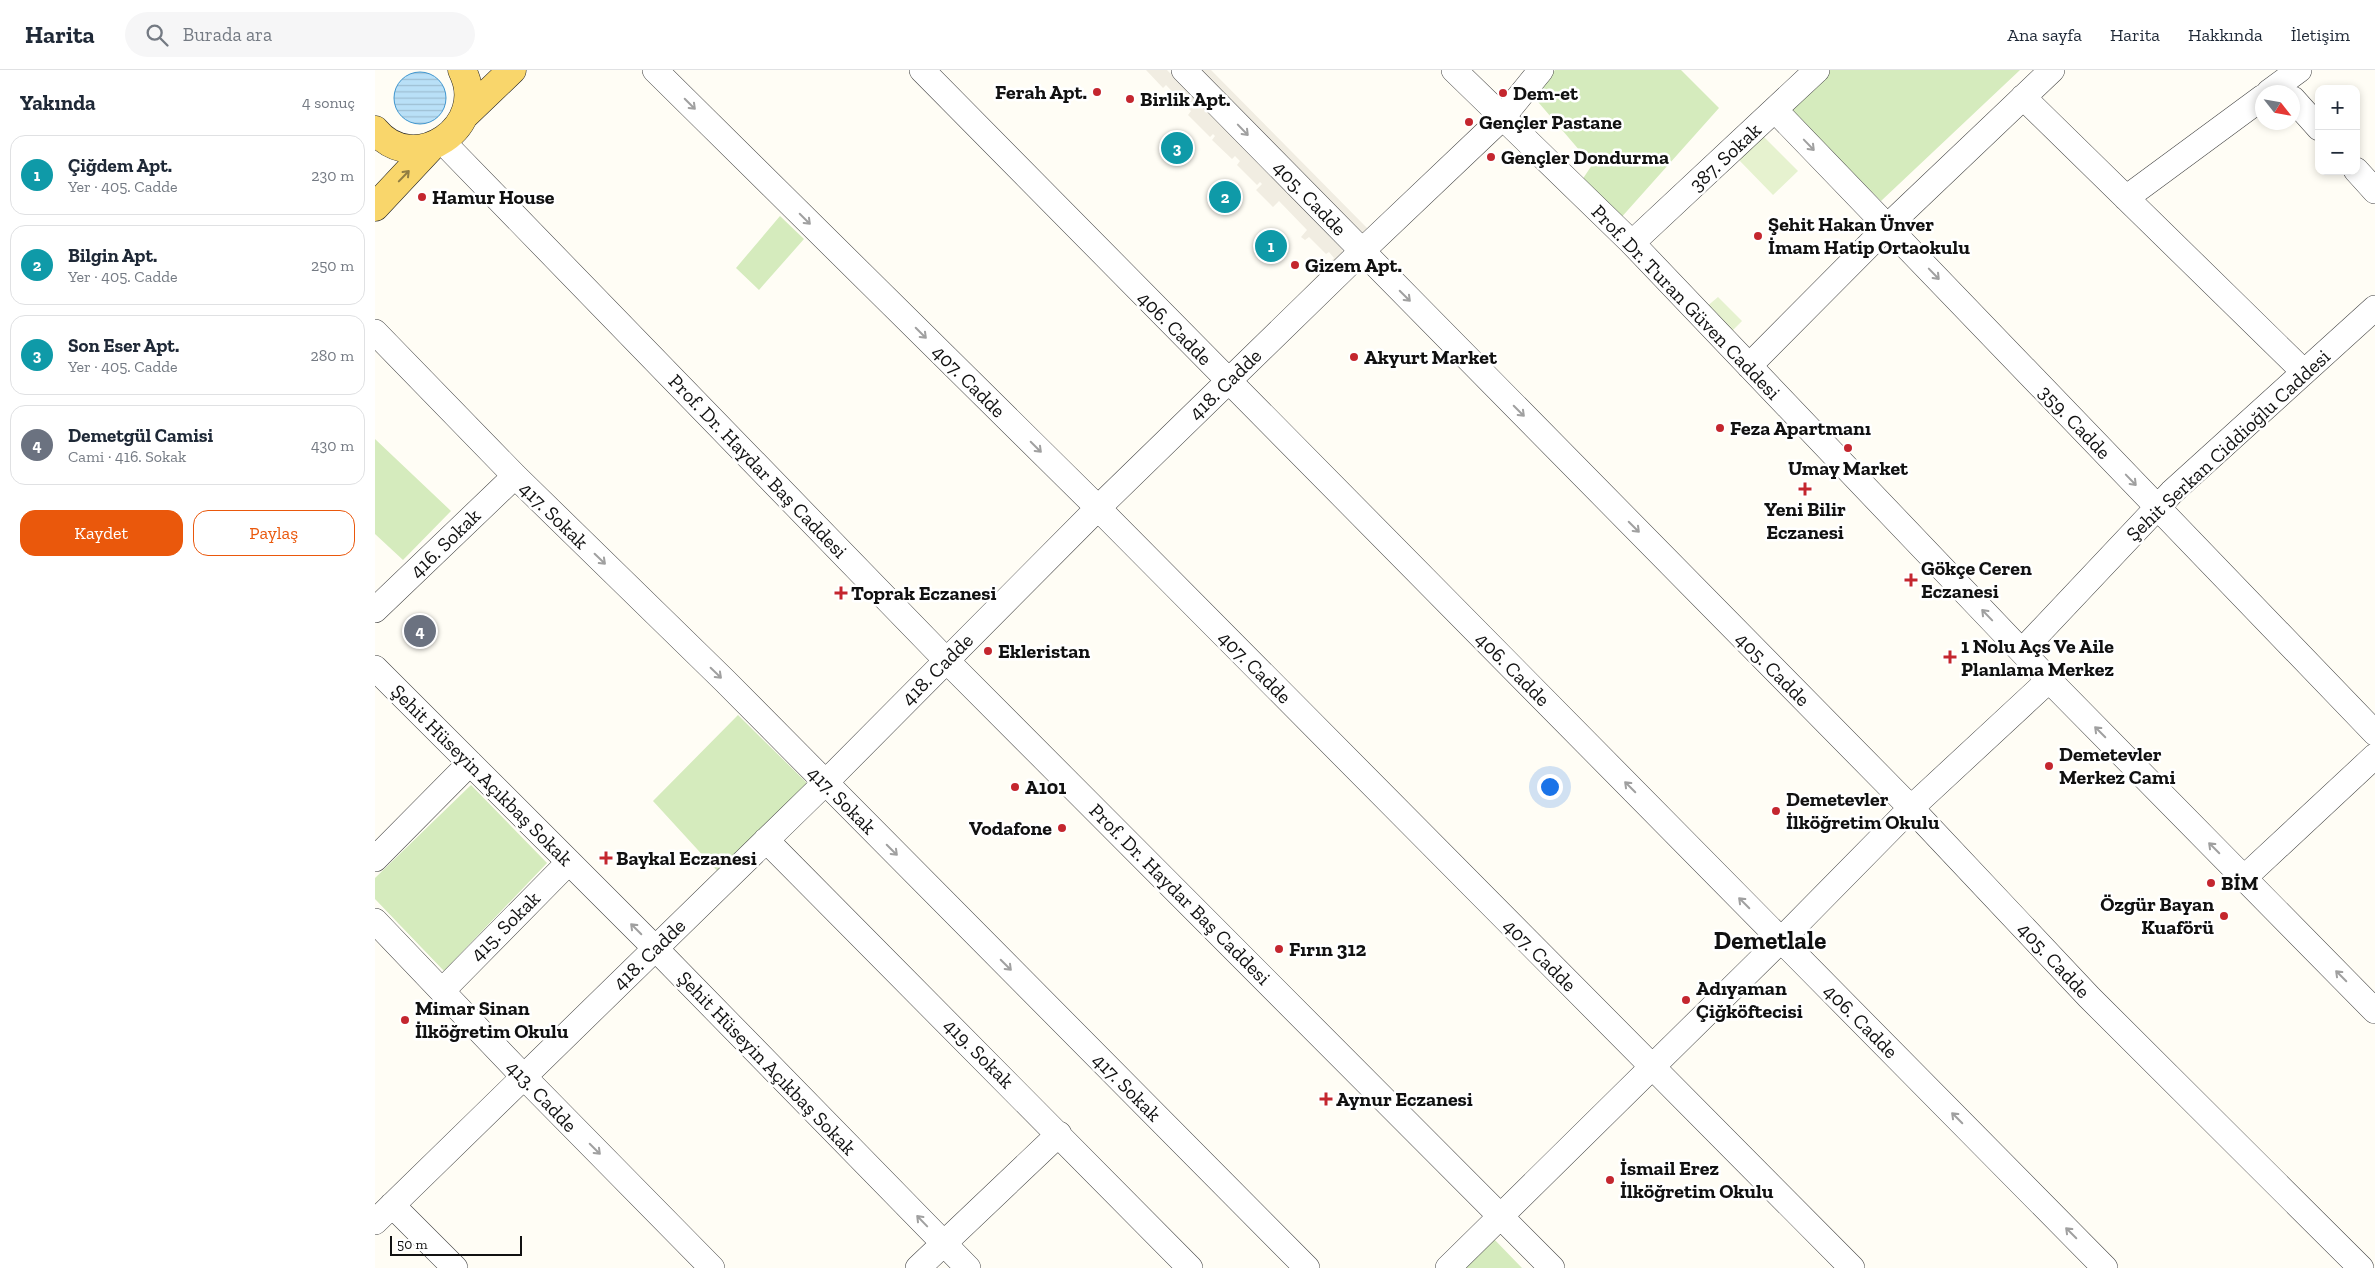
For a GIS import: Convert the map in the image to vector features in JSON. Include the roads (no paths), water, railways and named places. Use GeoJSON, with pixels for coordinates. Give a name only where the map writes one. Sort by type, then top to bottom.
{"type":"FeatureCollection","features":[{"type":"Feature","properties":{"kind":"main road"},"geometry":{"type":"LineString","coordinates":[[462,70],[468,90],[464,116]]}},
{"type":"Feature","properties":{"kind":"main road"},"geometry":{"type":"LineString","coordinates":[[375,206],[438,143],[455,130],[464,116],[512,70]]}},
{"type":"Feature","properties":{"kind":"main road"},"geometry":{"type":"LineString","coordinates":[[375,130],[385,139],[403,147],[423,148],[438,143]]}},
{"type":"Feature","properties":{"kind":"street","name":"407. Cadde"},"geometry":{"type":"LineString","coordinates":[[655,70],[1098,508],[1652,1068],[1853,1268]]}},
{"type":"Feature","properties":{"kind":"street","name":"406. Cadde"},"geometry":{"type":"LineString","coordinates":[[922,70],[2105,1268]]}},
{"type":"Feature","properties":{"kind":"street","name":"405. Cadde"},"geometry":{"type":"LineString","coordinates":[[1184,70],[1911,808],[2089,997],[2361,1268]]}},
{"type":"Feature","properties":{"kind":"street","name":"Prof. Dr. Turan Güven Caddesi"},"geometry":{"type":"LineString","coordinates":[[1455,70],[1632,243],[2049,680],[2375,1011]]}},
{"type":"Feature","properties":{"kind":"street","name":"418. Cadde"},"geometry":{"type":"LineString","coordinates":[[384,1214],[825,782],[1098,508],[1361,251],[1502,118],[1541,70]]}},
{"type":"Feature","properties":{"kind":"street","name":"387. Sokak"},"geometry":{"type":"LineString","coordinates":[[1632,243],[1817,70]]}},
{"type":"Feature","properties":{"kind":"street"},"geometry":{"type":"LineString","coordinates":[[1749,366],[1888,226],[2052,70]]}},
{"type":"Feature","properties":{"kind":"street"},"geometry":{"type":"LineString","coordinates":[[2023,97],[2304,372]]}},
{"type":"Feature","properties":{"kind":"street"},"geometry":{"type":"LineString","coordinates":[[2126,198],[2255,104]]}},
{"type":"Feature","properties":{"kind":"street"},"geometry":{"type":"LineString","coordinates":[[2300,108],[2315,124]]}},
{"type":"Feature","properties":{"kind":"street","name":"359. Cadde"},"geometry":{"type":"LineString","coordinates":[[1775,110],[2375,733]]}},
{"type":"Feature","properties":{"kind":"street","name":"Prof. Dr. Haydar Baş Caddesi"},"geometry":{"type":"LineString","coordinates":[[438,143],[946,660],[1552,1268]]}},
{"type":"Feature","properties":{"kind":"street"},"geometry":{"type":"LineString","coordinates":[[2360,174],[2375,191]]}},
{"type":"Feature","properties":{"kind":"street","name":"Şehit Serkan Ciddioğlu Caddesi"},"geometry":{"type":"LineString","coordinates":[[2022,651],[2157,508],[2375,308]]}},
{"type":"Feature","properties":{"kind":"street","name":"417. Sokak"},"geometry":{"type":"LineString","coordinates":[[375,332],[515,476],[825,782],[1307,1268]]}},
{"type":"Feature","properties":{"kind":"street","name":"416. Sokak"},"geometry":{"type":"LineString","coordinates":[[375,610],[515,476]]}},
{"type":"Feature","properties":{"kind":"street","name":"Şehit Hüseyin Açıkbaş Sokak"},"geometry":{"type":"LineString","coordinates":[[375,668],[655,948],[968,1268]]}},
{"type":"Feature","properties":{"kind":"street"},"geometry":{"type":"LineString","coordinates":[[1448,1268],[1781,940],[1911,808],[2049,680]]}},
{"type":"Feature","properties":{"kind":"street"},"geometry":{"type":"LineString","coordinates":[[2244,878],[2375,756]]}},
{"type":"Feature","properties":{"kind":"street"},"geometry":{"type":"LineString","coordinates":[[375,859],[470,763]]}},
{"type":"Feature","properties":{"kind":"street","name":"419. Sokak"},"geometry":{"type":"LineString","coordinates":[[766,840],[1190,1268]]}},
{"type":"Feature","properties":{"kind":"street","name":"415. Sokak"},"geometry":{"type":"LineString","coordinates":[[441,990],[569,862]]}},
{"type":"Feature","properties":{"kind":"street","name":"413. Cadde"},"geometry":{"type":"LineString","coordinates":[[375,921],[524,1077],[712,1268]]}},
{"type":"Feature","properties":{"kind":"street"},"geometry":{"type":"LineString","coordinates":[[918,1268],[1059,1134]]}},
{"type":"Feature","properties":{"kind":"street"},"geometry":{"type":"LineString","coordinates":[[384,1214],[455,1268]]}},
{"type":"Feature","properties":{"kind":"water"},"geometry":{"type":"Polygon","coordinates":[[[415,72],[425,72],[439,79],[446,93],[446,103],[439,117],[425,124],[415,124],[405,120],[398,113],[394,103],[394,93],[398,83],[405,76],[415,72]]]}},
{"type":"Feature","properties":{"kind":"place","name":"Ferah Apt."},"geometry":{"type":"Point","coordinates":[1097,92]}},
{"type":"Feature","properties":{"kind":"place","name":"Dem-et"},"geometry":{"type":"Point","coordinates":[1503,93]}},
{"type":"Feature","properties":{"kind":"place","name":"Birlik Apt."},"geometry":{"type":"Point","coordinates":[1130,99]}},
{"type":"Feature","properties":{"kind":"place","name":"Gençler Pastane"},"geometry":{"type":"Point","coordinates":[1469,122]}},
{"type":"Feature","properties":{"kind":"place","name":"Son Eser Apt."},"geometry":{"type":"Point","coordinates":[1177,148]}},
{"type":"Feature","properties":{"kind":"place","name":"Gençler Dondurma"},"geometry":{"type":"Point","coordinates":[1491,157]}},
{"type":"Feature","properties":{"kind":"place","name":"Hamur House"},"geometry":{"type":"Point","coordinates":[422,197]}},
{"type":"Feature","properties":{"kind":"place","name":"Bilgin Apt."},"geometry":{"type":"Point","coordinates":[1225,197]}},
{"type":"Feature","properties":{"kind":"place","name":"Şehit Hakan Ünver İmam Hatip Ortaokulu"},"geometry":{"type":"Point","coordinates":[1758,236]}},
{"type":"Feature","properties":{"kind":"place","name":"Çiğdem Apt."},"geometry":{"type":"Point","coordinates":[1271,246]}},
{"type":"Feature","properties":{"kind":"place","name":"Gizem Apt."},"geometry":{"type":"Point","coordinates":[1295,265]}},
{"type":"Feature","properties":{"kind":"place","name":"Akyurt Market"},"geometry":{"type":"Point","coordinates":[1354,357]}},
{"type":"Feature","properties":{"kind":"place","name":"Feza Apartmanı"},"geometry":{"type":"Point","coordinates":[1720,428]}},
{"type":"Feature","properties":{"kind":"place","name":"Umay Market"},"geometry":{"type":"Point","coordinates":[1848,448]}},
{"type":"Feature","properties":{"kind":"place","name":"Yeni Bilir Eczanesi"},"geometry":{"type":"Point","coordinates":[1805,489]}},
{"type":"Feature","properties":{"kind":"place","name":"Gökçe Ceren Eczanesi"},"geometry":{"type":"Point","coordinates":[1911,580]}},
{"type":"Feature","properties":{"kind":"place","name":"Toprak Eczanesi"},"geometry":{"type":"Point","coordinates":[841,593]}},
{"type":"Feature","properties":{"kind":"place","name":"Demetgül Camisi"},"geometry":{"type":"Point","coordinates":[420,631]}},
{"type":"Feature","properties":{"kind":"place","name":"Ekleristan"},"geometry":{"type":"Point","coordinates":[988,651]}},
{"type":"Feature","properties":{"kind":"place","name":"1 Nolu Açs Ve Aile Planlama Merkez"},"geometry":{"type":"Point","coordinates":[1950,657]}},
{"type":"Feature","properties":{"kind":"place","name":"Demetevler Merkez Cami"},"geometry":{"type":"Point","coordinates":[2049,766]}},
{"type":"Feature","properties":{"kind":"place","name":"A101"},"geometry":{"type":"Point","coordinates":[1015,787]}},
{"type":"Feature","properties":{"kind":"place","name":"Demetevler İlköğretim Okulu"},"geometry":{"type":"Point","coordinates":[1776,811]}},
{"type":"Feature","properties":{"kind":"place","name":"Vodafone"},"geometry":{"type":"Point","coordinates":[1062,828]}},
{"type":"Feature","properties":{"kind":"place","name":"Baykal Eczanesi"},"geometry":{"type":"Point","coordinates":[606,858]}},
{"type":"Feature","properties":{"kind":"place","name":"BİM"},"geometry":{"type":"Point","coordinates":[2211,883]}},
{"type":"Feature","properties":{"kind":"place","name":"Özgür Bayan Kuaförü"},"geometry":{"type":"Point","coordinates":[2224,916]}},
{"type":"Feature","properties":{"kind":"place","name":"Fırın 312"},"geometry":{"type":"Point","coordinates":[1279,949]}},
{"type":"Feature","properties":{"kind":"place","name":"Adıyaman Çiğköftecisi"},"geometry":{"type":"Point","coordinates":[1686,1000]}},
{"type":"Feature","properties":{"kind":"place","name":"Mimar Sinan İlköğretim Okulu"},"geometry":{"type":"Point","coordinates":[405,1020]}},
{"type":"Feature","properties":{"kind":"place","name":"Aynur Eczanesi"},"geometry":{"type":"Point","coordinates":[1326,1099]}},
{"type":"Feature","properties":{"kind":"place","name":"İsmail Erez İlköğretim Okulu"},"geometry":{"type":"Point","coordinates":[1610,1180]}},
{"type":"Feature","properties":{"kind":"district","name":"Demetlale"},"geometry":{"type":"Point","coordinates":[1770,940]}}]}
